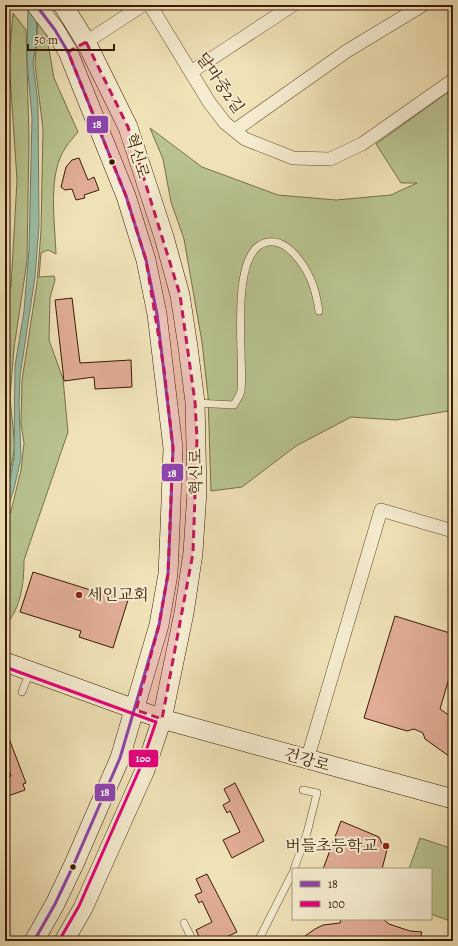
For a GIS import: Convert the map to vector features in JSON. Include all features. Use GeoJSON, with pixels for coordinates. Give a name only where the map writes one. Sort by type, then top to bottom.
{"type":"FeatureCollection","features":[{"type":"Feature","properties":{"kind":"street","name":"혁신로"},"geometry":{"type":"LineString","coordinates":[[34,941],[55,904],[74,864],[120,758],[136,710],[159,625],[168,574],[172,448],[168,401],[157,314],[146,260],[126,196],[68,52],[36,5]]}},
{"type":"Feature","properties":{"kind":"street"},"geometry":{"type":"LineString","coordinates":[[68,52],[144,5]]}},
{"type":"Feature","properties":{"kind":"street","name":"달마중2길"},"geometry":{"type":"LineString","coordinates":[[150,5],[224,123],[245,139],[293,158],[330,159],[362,144],[453,80]]}},
{"type":"Feature","properties":{"kind":"street"},"geometry":{"type":"LineString","coordinates":[[192,72],[293,5]]}},
{"type":"Feature","properties":{"kind":"street"},"geometry":{"type":"LineString","coordinates":[[235,130],[347,51],[424,5]]}},
{"type":"Feature","properties":{"kind":"street","name":"혁신로"},"geometry":{"type":"LineString","coordinates":[[64,941],[84,908],[138,785],[162,719],[184,613],[193,554],[197,491],[195,402],[180,295],[164,238],[128,127],[86,42],[65,7]]}},
{"type":"Feature","properties":{"kind":"street"},"geometry":{"type":"LineString","coordinates":[[307,760],[381,510],[453,531]]}},
{"type":"Feature","properties":{"kind":"street"},"geometry":{"type":"LineString","coordinates":[[5,662],[136,710]]}},
{"type":"Feature","properties":{"kind":"street","name":"건강로"},"geometry":{"type":"LineString","coordinates":[[136,710],[162,719],[307,760],[453,799]]}},
{"type":"Feature","properties":{"kind":"lane"},"geometry":{"type":"LineString","coordinates":[[195,402],[234,405],[241,393],[239,318],[246,267],[251,251],[257,246],[271,242],[280,243],[289,248],[300,260],[313,283],[319,311]]}},
{"type":"Feature","properties":{"kind":"lane"},"geometry":{"type":"LineString","coordinates":[[22,692],[30,672]]}},
{"type":"Feature","properties":{"kind":"lane"},"geometry":{"type":"LineString","coordinates":[[294,868],[307,833],[317,793],[303,790]]}},
{"type":"Feature","properties":{"kind":"lane"},"geometry":{"type":"LineString","coordinates":[[258,941],[292,874]]}},
{"type":"Feature","properties":{"kind":"lane"},"geometry":{"type":"LineString","coordinates":[[184,923],[193,941]]}},
{"type":"Feature","properties":{"kind":"highlighted area"},"geometry":{"type":"Polygon","coordinates":[[[86,42],[128,127],[180,295],[195,402],[197,438],[193,553],[162,719],[136,710],[159,625],[168,574],[173,448],[164,369],[146,260],[126,196],[68,52],[86,42]]]}},
{"type":"Feature","properties":{"kind":"shaded area"},"geometry":{"type":"Polygon","coordinates":[[[28,5],[36,5],[37,37],[33,63],[38,104],[39,226],[35,277],[20,376],[19,404],[21,458],[14,489],[5,517],[5,499],[14,458],[15,366],[24,311],[29,250],[32,118],[27,60],[28,5]]]}},
{"type":"Feature","properties":{"kind":"shaded area"},"geometry":{"type":"Polygon","coordinates":[[[39,5],[51,5],[47,38],[54,78],[78,132],[66,147],[56,170],[54,184],[54,213],[56,254],[48,250],[41,253],[39,277],[54,276],[55,280],[50,298],[49,340],[63,379],[68,432],[24,560],[22,587],[18,604],[5,626],[5,525],[11,511],[21,470],[24,443],[21,424],[22,380],[37,283],[41,231],[43,129],[35,64],[39,5]]]}},
{"type":"Feature","properties":{"kind":"shaded area"},"geometry":{"type":"Polygon","coordinates":[[[13,13],[26,30],[29,138],[27,261],[14,348],[10,398],[15,447],[5,495],[5,288],[11,287],[17,180],[9,61],[13,13]]]}},
{"type":"Feature","properties":{"kind":"shaded area"},"geometry":{"type":"Polygon","coordinates":[[[451,90],[453,91],[453,407],[448,411],[396,420],[351,417],[296,446],[242,487],[211,491],[208,396],[202,342],[184,239],[171,202],[163,159],[150,128],[202,167],[278,195],[336,200],[391,195],[417,183],[401,183],[376,144],[451,90]]]}},
{"type":"Feature","properties":{"kind":"shaded area"},"geometry":{"type":"Polygon","coordinates":[[[420,838],[453,849],[453,922],[432,914],[432,868],[409,868],[420,838]]]}},
{"type":"Feature","properties":{"kind":"building"},"geometry":{"type":"Polygon","coordinates":[[[79,158],[88,180],[94,177],[99,190],[84,195],[85,198],[76,200],[72,189],[65,190],[61,187],[66,167],[72,160],[79,158]]]}},
{"type":"Feature","properties":{"kind":"building"},"geometry":{"type":"Polygon","coordinates":[[[72,298],[80,363],[131,360],[132,387],[95,389],[94,377],[64,381],[55,300],[72,298]]]}},
{"type":"Feature","properties":{"kind":"building"},"geometry":{"type":"Polygon","coordinates":[[[33,572],[128,600],[113,648],[79,637],[81,631],[20,612],[33,572]]]}},
{"type":"Feature","properties":{"kind":"building"},"geometry":{"type":"Polygon","coordinates":[[[395,616],[453,634],[453,665],[440,709],[453,718],[453,759],[425,739],[423,733],[414,729],[407,731],[364,718],[395,616]]]}},
{"type":"Feature","properties":{"kind":"building"},"geometry":{"type":"Polygon","coordinates":[[[5,728],[26,783],[23,784],[25,790],[5,797],[5,778],[11,776],[5,759],[5,728]]]}},
{"type":"Feature","properties":{"kind":"building"},"geometry":{"type":"Polygon","coordinates":[[[235,783],[264,841],[232,858],[223,840],[240,832],[230,811],[227,813],[223,805],[230,801],[224,789],[235,783]]]}},
{"type":"Feature","properties":{"kind":"building"},"geometry":{"type":"Polygon","coordinates":[[[341,821],[379,837],[382,844],[388,846],[382,868],[323,868],[341,821]]]}},
{"type":"Feature","properties":{"kind":"building"},"geometry":{"type":"Polygon","coordinates":[[[207,874],[237,932],[218,941],[201,941],[196,930],[212,922],[202,901],[199,903],[195,895],[202,892],[196,879],[207,874]]]}},
{"type":"Feature","properties":{"kind":"building"},"geometry":{"type":"Polygon","coordinates":[[[341,920],[384,920],[389,924],[410,931],[422,932],[419,941],[359,941],[351,938],[350,941],[298,941],[323,925],[340,923],[341,920]]]}},
{"type":"Feature","properties":{"kind":"transit line","name":"18"},"geometry":{"type":"LineString","coordinates":[[34,941],[55,904],[74,864],[120,758],[159,625],[168,574],[173,448],[157,314],[146,260],[126,196],[68,52],[55,30],[36,5]]}},
{"type":"Feature","properties":{"kind":"transit line","name":"100"},"geometry":{"type":"LineString","coordinates":[[5,667],[156,722],[140,768],[79,906],[60,939]]}},
{"type":"Feature","properties":{"kind":"place","name":"세인교회"},"geometry":{"type":"Point","coordinates":[79,595]}},
{"type":"Feature","properties":{"kind":"place","name":"버들초등학교"},"geometry":{"type":"Point","coordinates":[386,846]}}]}
